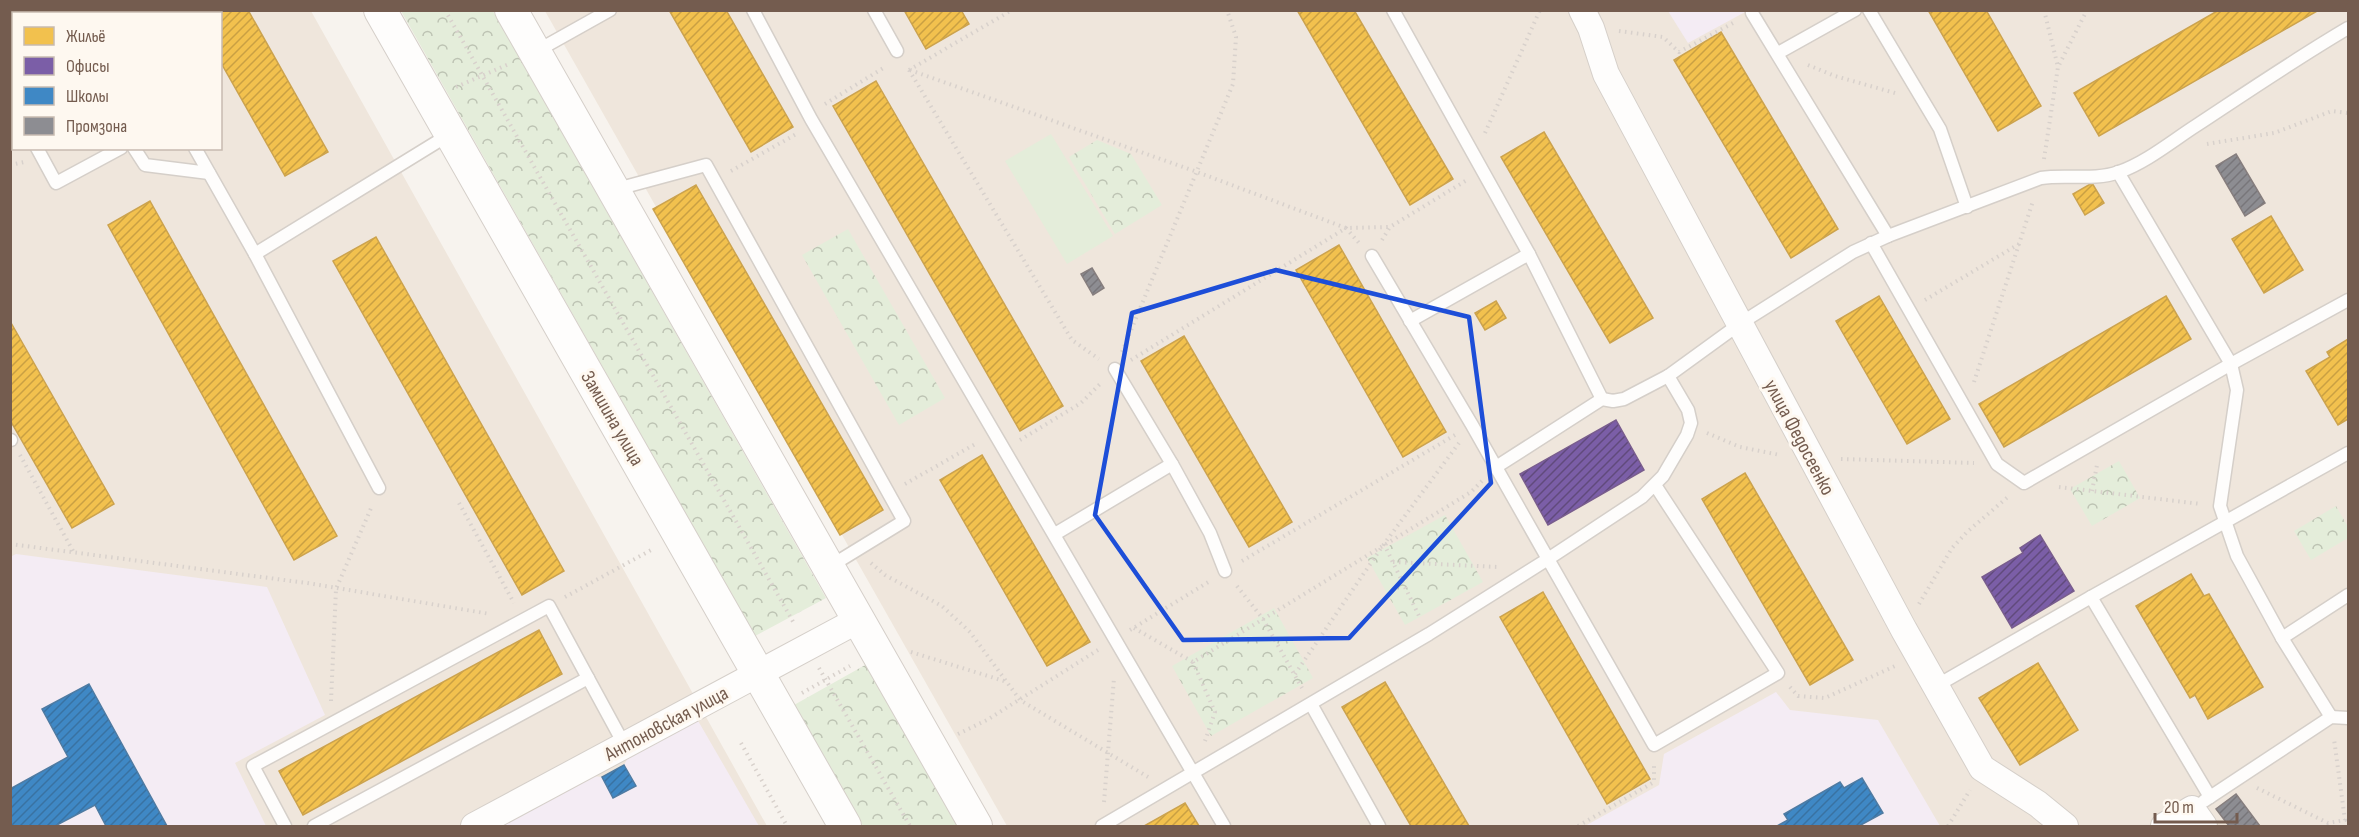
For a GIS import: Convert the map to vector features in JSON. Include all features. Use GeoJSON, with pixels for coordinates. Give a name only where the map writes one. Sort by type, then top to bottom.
{"type":"FeatureCollection","features":[{"type":"Feature","properties":{"kind":"street","name":"Замшина улица"},"geometry":{"type":"LineString","coordinates":[[380,10],[845,826]]}},
{"type":"Feature","properties":{"kind":"street"},"geometry":{"type":"LineString","coordinates":[[511,10],[976,826]]}},
{"type":"Feature","properties":{"kind":"street","name":"улица Федосеенко"},"geometry":{"type":"LineString","coordinates":[[1587,19],[1606,74],[1904,630],[1982,768],[2038,804],[2065,826]]}},
{"type":"Feature","properties":{"kind":"street","name":"Антоновская улица"},"geometry":{"type":"LineString","coordinates":[[474,826],[858,620]]}},
{"type":"Feature","properties":{"kind":"street"},"geometry":{"type":"LineString","coordinates":[[2164,826],[2202,811]]}},
{"type":"Feature","properties":{"kind":"lane"},"geometry":{"type":"LineString","coordinates":[[535,53],[610,10]]}},
{"type":"Feature","properties":{"kind":"lane"},"geometry":{"type":"LineString","coordinates":[[874,10],[897,51]]}},
{"type":"Feature","properties":{"kind":"lane"},"geometry":{"type":"LineString","coordinates":[[1393,10],[1529,254],[1602,399]]}},
{"type":"Feature","properties":{"kind":"lane"},"geometry":{"type":"LineString","coordinates":[[1778,53],[1855,10]]}},
{"type":"Feature","properties":{"kind":"lane"},"geometry":{"type":"LineString","coordinates":[[1869,10],[1940,129],[1967,207]]}},
{"type":"Feature","properties":{"kind":"lane"},"geometry":{"type":"LineString","coordinates":[[755,12],[811,119],[1006,449],[1224,826]]}},
{"type":"Feature","properties":{"kind":"lane"},"geometry":{"type":"LineString","coordinates":[[1752,13],[1888,236]]}},
{"type":"Feature","properties":{"kind":"lane"},"geometry":{"type":"LineString","coordinates":[[1496,467],[1602,399],[1613,401],[1624,399],[1668,376],[1741,323],[1853,252],[1888,236],[2041,178],[2058,175],[2103,176],[2118,172],[2168,144],[2305,54],[2349,28]]}},
{"type":"Feature","properties":{"kind":"lane"},"geometry":{"type":"LineString","coordinates":[[255,254],[451,133]]}},
{"type":"Feature","properties":{"kind":"lane"},"geometry":{"type":"LineString","coordinates":[[38,150],[56,183],[117,150]]}},
{"type":"Feature","properties":{"kind":"lane"},"geometry":{"type":"LineString","coordinates":[[135,150],[145,165],[209,173]]}},
{"type":"Feature","properties":{"kind":"lane"},"geometry":{"type":"LineString","coordinates":[[196,150],[255,254],[379,488]]}},
{"type":"Feature","properties":{"kind":"lane"},"geometry":{"type":"LineString","coordinates":[[614,193],[628,186],[706,165],[904,521],[828,567]]}},
{"type":"Feature","properties":{"kind":"lane"},"geometry":{"type":"LineString","coordinates":[[2118,172],[2231,364],[2237,390],[2220,506],[2237,556],[2282,638],[2331,717]]}},
{"type":"Feature","properties":{"kind":"lane"},"geometry":{"type":"LineString","coordinates":[[1871,243],[1996,464],[2024,483],[2231,364],[2349,300]]}},
{"type":"Feature","properties":{"kind":"lane"},"geometry":{"type":"LineString","coordinates":[[1410,321],[1529,254]]}},
{"type":"Feature","properties":{"kind":"lane"},"geometry":{"type":"LineString","coordinates":[[1372,256],[1472,425],[1654,745],[1778,673],[1655,485]]}},
{"type":"Feature","properties":{"kind":"lane"},"geometry":{"type":"LineString","coordinates":[[1115,369],[1210,533],[1225,571]]}},
{"type":"Feature","properties":{"kind":"lane"},"geometry":{"type":"LineString","coordinates":[[1103,826],[1429,634],[1642,497],[1655,485],[1687,435],[1691,423],[1688,410],[1668,376]]}},
{"type":"Feature","properties":{"kind":"lane"},"geometry":{"type":"LineString","coordinates":[[1936,686],[2349,453]]}},
{"type":"Feature","properties":{"kind":"lane"},"geometry":{"type":"LineString","coordinates":[[1055,534],[1172,464]]}},
{"type":"Feature","properties":{"kind":"lane"},"geometry":{"type":"LineString","coordinates":[[2282,638],[2349,595]]}},
{"type":"Feature","properties":{"kind":"lane"},"geometry":{"type":"LineString","coordinates":[[2091,597],[2202,811],[2238,778],[2331,717],[2349,718]]}},
{"type":"Feature","properties":{"kind":"lane"},"geometry":{"type":"LineString","coordinates":[[285,826],[253,766],[549,606],[625,746]]}},
{"type":"Feature","properties":{"kind":"lane"},"geometry":{"type":"LineString","coordinates":[[314,826],[588,678]]}},
{"type":"Feature","properties":{"kind":"lane"},"geometry":{"type":"LineString","coordinates":[[1311,704],[1379,826]]}},
{"type":"Feature","properties":{"kind":"path"},"geometry":{"type":"LineString","coordinates":[[445,10],[798,631]]}},
{"type":"Feature","properties":{"kind":"path"},"geometry":{"type":"LineString","coordinates":[[909,70],[1012,10]]}},
{"type":"Feature","properties":{"kind":"path"},"geometry":{"type":"LineString","coordinates":[[1115,369],[1233,84],[1236,37],[1227,10]]}},
{"type":"Feature","properties":{"kind":"path"},"geometry":{"type":"LineString","coordinates":[[1475,155],[1540,10]]}},
{"type":"Feature","properties":{"kind":"path"},"geometry":{"type":"LineString","coordinates":[[2044,10],[2058,68]]}},
{"type":"Feature","properties":{"kind":"path"},"geometry":{"type":"LineString","coordinates":[[1966,409],[2041,178],[2058,68],[2087,10]]}},
{"type":"Feature","properties":{"kind":"path"},"geometry":{"type":"LineString","coordinates":[[1587,19],[1663,37],[1679,52],[1752,13]]}},
{"type":"Feature","properties":{"kind":"path"},"geometry":{"type":"LineString","coordinates":[[897,51],[1072,340],[1115,369]]}},
{"type":"Feature","properties":{"kind":"path"},"geometry":{"type":"LineString","coordinates":[[431,99],[535,53]]}},
{"type":"Feature","properties":{"kind":"path"},"geometry":{"type":"LineString","coordinates":[[1778,53],[1835,76],[1922,100]]}},
{"type":"Feature","properties":{"kind":"path"},"geometry":{"type":"LineString","coordinates":[[909,70],[1197,172],[1346,228],[1390,226],[1484,171]]}},
{"type":"Feature","properties":{"kind":"path"},"geometry":{"type":"LineString","coordinates":[[2197,146],[2274,133],[2332,111],[2349,113]]}},
{"type":"Feature","properties":{"kind":"path"},"geometry":{"type":"LineString","coordinates":[[1346,228],[1372,256],[1390,226]]}},
{"type":"Feature","properties":{"kind":"path"},"geometry":{"type":"LineString","coordinates":[[1006,449],[1081,403],[1115,369],[1346,228]]}},
{"type":"Feature","properties":{"kind":"path"},"geometry":{"type":"LineString","coordinates":[[1910,309],[2020,243]]}},
{"type":"Feature","properties":{"kind":"path"},"geometry":{"type":"LineString","coordinates":[[1295,674],[1384,544],[1472,425]]}},
{"type":"Feature","properties":{"kind":"path"},"geometry":{"type":"LineString","coordinates":[[952,737],[987,720],[1225,571],[1472,425]]}},
{"type":"Feature","properties":{"kind":"path"},"geometry":{"type":"LineString","coordinates":[[889,493],[996,432]]}},
{"type":"Feature","properties":{"kind":"path"},"geometry":{"type":"LineString","coordinates":[[11,440],[74,551]]}},
{"type":"Feature","properties":{"kind":"path"},"geometry":{"type":"LineString","coordinates":[[1193,662],[1471,492],[1496,467]]}},
{"type":"Feature","properties":{"kind":"path"},"geometry":{"type":"LineString","coordinates":[[1904,630],[1952,548],[1967,532],[2024,483],[2220,506]]}},
{"type":"Feature","properties":{"kind":"path"},"geometry":{"type":"LineString","coordinates":[[329,725],[336,589],[379,488]]}},
{"type":"Feature","properties":{"kind":"path"},"geometry":{"type":"LineString","coordinates":[[459,503],[523,620]]}},
{"type":"Feature","properties":{"kind":"path"},"geometry":{"type":"LineString","coordinates":[[10,544],[74,551],[336,589],[523,620]]}},
{"type":"Feature","properties":{"kind":"path"},"geometry":{"type":"LineString","coordinates":[[1384,544],[1429,634]]}},
{"type":"Feature","properties":{"kind":"path"},"geometry":{"type":"LineString","coordinates":[[549,606],[654,548]]}},
{"type":"Feature","properties":{"kind":"path"},"geometry":{"type":"LineString","coordinates":[[855,550],[885,575],[942,606],[970,632],[1020,700],[1167,789]]}},
{"type":"Feature","properties":{"kind":"path"},"geometry":{"type":"LineString","coordinates":[[1393,562],[1532,569]]}},
{"type":"Feature","properties":{"kind":"path"},"geometry":{"type":"LineString","coordinates":[[1225,571],[1263,619],[1311,704]]}},
{"type":"Feature","properties":{"kind":"path"},"geometry":{"type":"LineString","coordinates":[[1134,628],[1193,662],[1215,712],[1195,773]]}},
{"type":"Feature","properties":{"kind":"path"},"geometry":{"type":"LineString","coordinates":[[1103,826],[1116,639]]}},
{"type":"Feature","properties":{"kind":"path"},"geometry":{"type":"LineString","coordinates":[[777,707],[889,645],[1005,681]]}},
{"type":"Feature","properties":{"kind":"path"},"geometry":{"type":"LineString","coordinates":[[1778,673],[1798,696],[1825,698],[1918,655]]}},
{"type":"Feature","properties":{"kind":"path"},"geometry":{"type":"LineString","coordinates":[[816,662],[910,826]]}},
{"type":"Feature","properties":{"kind":"path"},"geometry":{"type":"LineString","coordinates":[[2238,778],[2328,823],[2347,822],[2331,717]]}},
{"type":"Feature","properties":{"kind":"path"},"geometry":{"type":"LineString","coordinates":[[741,743],[787,826]]}},
{"type":"Feature","properties":{"kind":"path"},"geometry":{"type":"LineString","coordinates":[[1578,826],[1654,782],[1654,745]]}},
{"type":"Feature","properties":{"kind":"path"},"geometry":{"type":"LineString","coordinates":[[1948,826],[1982,768]]}},
{"type":"Feature","properties":{"kind":"highlighted area"},"geometry":{"type":"Polygon","coordinates":[[[1276,270],[1469,317],[1491,483],[1349,638],[1183,640],[1095,515],[1132,313],[1276,270]]]}},
{"type":"Feature","properties":{"kind":"shaded area"},"geometry":{"type":"Polygon","coordinates":[[[10,11],[311,11],[767,826],[11,826],[10,11]]]}},
{"type":"Feature","properties":{"kind":"shaded area"},"geometry":{"type":"Polygon","coordinates":[[[545,11],[2348,11],[2348,826],[1007,826],[545,11]]]}},
{"type":"Feature","properties":{"kind":"shaded area"},"geometry":{"type":"Polygon","coordinates":[[[1668,11],[1747,11],[1688,43],[1668,11]]]}},
{"type":"Feature","properties":{"kind":"shaded area"},"geometry":{"type":"Polygon","coordinates":[[[16,554],[267,587],[325,715],[235,763],[266,826],[11,826],[10,557],[16,554]]]}},
{"type":"Feature","properties":{"kind":"shaded area"},"geometry":{"type":"Polygon","coordinates":[[[1776,692],[1790,710],[1878,720],[1940,826],[1585,826],[1659,785],[1664,754],[1776,692]]]}},
{"type":"Feature","properties":{"kind":"shaded area"},"geometry":{"type":"Polygon","coordinates":[[[697,719],[759,826],[498,826],[593,776],[602,777],[613,797],[635,785],[624,765],[629,756],[697,719]]]}},
{"type":"Feature","properties":{"kind":"green space"},"geometry":{"type":"Polygon","coordinates":[[[401,11],[493,11],[826,598],[755,636],[401,11]]]}},
{"type":"Feature","properties":{"kind":"green space"},"geometry":{"type":"Polygon","coordinates":[[[1051,134],[1113,236],[1067,264],[1005,161],[1051,134]]]}},
{"type":"Feature","properties":{"kind":"green space"},"geometry":{"type":"Polygon","coordinates":[[[1097,140],[1131,154],[1162,205],[1115,234],[1069,157],[1097,140]]]}},
{"type":"Feature","properties":{"kind":"green space"},"geometry":{"type":"Polygon","coordinates":[[[848,229],[945,398],[899,425],[802,255],[848,229]]]}},
{"type":"Feature","properties":{"kind":"green space"},"geometry":{"type":"Polygon","coordinates":[[[2119,461],[2140,498],[2092,526],[2070,489],[2119,461]]]}},
{"type":"Feature","properties":{"kind":"green space"},"geometry":{"type":"Polygon","coordinates":[[[2336,506],[2348,527],[2348,538],[2311,560],[2294,531],[2336,506]]]}},
{"type":"Feature","properties":{"kind":"green space"},"geometry":{"type":"Polygon","coordinates":[[[1445,515],[1483,582],[1405,625],[1367,558],[1445,515]]]}},
{"type":"Feature","properties":{"kind":"green space"},"geometry":{"type":"Polygon","coordinates":[[[1274,608],[1313,678],[1211,736],[1172,666],[1274,608]]]}},
{"type":"Feature","properties":{"kind":"green space"},"geometry":{"type":"Polygon","coordinates":[[[867,664],[959,826],[863,826],[794,705],[867,664]]]}},
{"type":"Feature","properties":{"kind":"building: Жильё"},"geometry":{"type":"Polygon","coordinates":[[[192,10],[248,10],[328,152],[285,176],[222,65],[222,12],[193,12],[192,10]]]}},
{"type":"Feature","properties":{"kind":"building: Жильё"},"geometry":{"type":"Polygon","coordinates":[[[669,10],[726,10],[793,127],[751,152],[669,10]]]}},
{"type":"Feature","properties":{"kind":"building: Жильё"},"geometry":{"type":"Polygon","coordinates":[[[904,10],[961,10],[969,24],[926,49],[904,10]]]}},
{"type":"Feature","properties":{"kind":"building: Жильё"},"geometry":{"type":"Polygon","coordinates":[[[1297,10],[1354,10],[1453,179],[1410,205],[1297,10]]]}},
{"type":"Feature","properties":{"kind":"building: Жильё"},"geometry":{"type":"Polygon","coordinates":[[[1928,10],[1986,10],[2041,106],[1998,131],[1928,10]]]}},
{"type":"Feature","properties":{"kind":"building: Жильё"},"geometry":{"type":"Polygon","coordinates":[[[2219,10],[2319,10],[2099,136],[2074,93],[2219,10]]]}},
{"type":"Feature","properties":{"kind":"building: Жильё"},"geometry":{"type":"Polygon","coordinates":[[[1721,32],[1838,229],[1791,258],[1674,60],[1721,32]]]}},
{"type":"Feature","properties":{"kind":"building: Жильё"},"geometry":{"type":"Polygon","coordinates":[[[876,81],[1063,406],[1020,431],[833,106],[876,81]]]}},
{"type":"Feature","properties":{"kind":"building: Жильё"},"geometry":{"type":"Polygon","coordinates":[[[1544,132],[1653,318],[1610,343],[1501,157],[1544,132]]]}},
{"type":"Feature","properties":{"kind":"building: Жильё"},"geometry":{"type":"Polygon","coordinates":[[[2092,183],[2104,203],[2085,215],[2073,194],[2092,183]]]}},
{"type":"Feature","properties":{"kind":"building: Жильё"},"geometry":{"type":"Polygon","coordinates":[[[696,185],[883,510],[840,535],[653,209],[696,185]]]}},
{"type":"Feature","properties":{"kind":"building: Жильё"},"geometry":{"type":"Polygon","coordinates":[[[150,201],[337,536],[294,560],[108,225],[150,201]]]}},
{"type":"Feature","properties":{"kind":"building: Жильё"},"geometry":{"type":"Polygon","coordinates":[[[2271,216],[2303,270],[2264,293],[2232,239],[2271,216]]]}},
{"type":"Feature","properties":{"kind":"building: Жильё"},"geometry":{"type":"Polygon","coordinates":[[[376,237],[564,571],[522,595],[333,261],[376,237]]]}},
{"type":"Feature","properties":{"kind":"building: Жильё"},"geometry":{"type":"Polygon","coordinates":[[[1339,245],[1446,432],[1403,457],[1296,270],[1339,245]]]}},
{"type":"Feature","properties":{"kind":"building: Жильё"},"geometry":{"type":"Polygon","coordinates":[[[1879,296],[1950,419],[1907,444],[1836,321],[1879,296]]]}},
{"type":"Feature","properties":{"kind":"building: Жильё"},"geometry":{"type":"Polygon","coordinates":[[[2166,296],[2191,339],[2004,447],[1979,404],[2166,296]]]}},
{"type":"Feature","properties":{"kind":"building: Жильё"},"geometry":{"type":"Polygon","coordinates":[[[1496,301],[1506,318],[1485,330],[1475,313],[1496,301]]]}},
{"type":"Feature","properties":{"kind":"building: Жильё"},"geometry":{"type":"Polygon","coordinates":[[[10,321],[114,504],[72,528],[10,420],[10,321]]]}},
{"type":"Feature","properties":{"kind":"building: Жильё"},"geometry":{"type":"Polygon","coordinates":[[[1184,336],[1292,522],[1249,547],[1141,361],[1184,336]]]}},
{"type":"Feature","properties":{"kind":"building: Жильё"},"geometry":{"type":"Polygon","coordinates":[[[2348,339],[2348,419],[2338,425],[2306,371],[2330,357],[2327,352],[2348,339]]]}},
{"type":"Feature","properties":{"kind":"building: Жильё"},"geometry":{"type":"Polygon","coordinates":[[[982,455],[1090,642],[1047,666],[940,480],[982,455]]]}},
{"type":"Feature","properties":{"kind":"building: Жильё"},"geometry":{"type":"Polygon","coordinates":[[[1745,473],[1853,660],[1810,685],[1702,499],[1745,473]]]}},
{"type":"Feature","properties":{"kind":"building: Жильё"},"geometry":{"type":"Polygon","coordinates":[[[2191,574],[2204,596],[2209,594],[2263,687],[2208,719],[2195,695],[2190,698],[2136,606],[2191,574]]]}},
{"type":"Feature","properties":{"kind":"building: Жильё"},"geometry":{"type":"Polygon","coordinates":[[[1543,592],[1650,779],[1607,804],[1500,617],[1543,592]]]}},
{"type":"Feature","properties":{"kind":"building: Жильё"},"geometry":{"type":"Polygon","coordinates":[[[539,630],[562,674],[303,815],[279,771],[539,630]]]}},
{"type":"Feature","properties":{"kind":"building: Жильё"},"geometry":{"type":"Polygon","coordinates":[[[2038,663],[2078,730],[2020,765],[1979,698],[2038,663]]]}},
{"type":"Feature","properties":{"kind":"building: Жильё"},"geometry":{"type":"Polygon","coordinates":[[[1385,682],[1469,826],[1411,826],[1342,707],[1385,682]]]}},
{"type":"Feature","properties":{"kind":"building: Жильё"},"geometry":{"type":"Polygon","coordinates":[[[1185,803],[1199,826],[1144,826],[1185,803]]]}},
{"type":"Feature","properties":{"kind":"building: Офисы"},"geometry":{"type":"Polygon","coordinates":[[[1616,420],[1644,470],[1548,525],[1520,474],[1616,420]]]}},
{"type":"Feature","properties":{"kind":"building: Офисы"},"geometry":{"type":"Polygon","coordinates":[[[2040,535],[2074,591],[2012,628],[1982,577],[2023,553],[2020,548],[2040,535]]]}},
{"type":"Feature","properties":{"kind":"building: Школы"},"geometry":{"type":"Polygon","coordinates":[[[89,684],[167,826],[106,826],[95,805],[55,826],[10,826],[10,789],[68,757],[42,709],[89,684]]]}},
{"type":"Feature","properties":{"kind":"building: Школы"},"geometry":{"type":"Polygon","coordinates":[[[624,765],[636,786],[613,798],[602,777],[624,765]]]}},
{"type":"Feature","properties":{"kind":"building: Школы"},"geometry":{"type":"Polygon","coordinates":[[[1862,778],[1883,813],[1859,826],[1777,826],[1788,820],[1784,814],[1840,782],[1844,788],[1862,778]]]}},
{"type":"Feature","properties":{"kind":"building: Промзона"},"geometry":{"type":"Polygon","coordinates":[[[2236,154],[2265,203],[2245,216],[2216,166],[2236,154]]]}},
{"type":"Feature","properties":{"kind":"building: Промзона"},"geometry":{"type":"Polygon","coordinates":[[[1092,268],[1104,288],[1093,295],[1081,274],[1092,268]]]}},
{"type":"Feature","properties":{"kind":"building: Промзона"},"geometry":{"type":"Polygon","coordinates":[[[2236,794],[2260,826],[2229,826],[2216,809],[2236,794]]]}}]}
